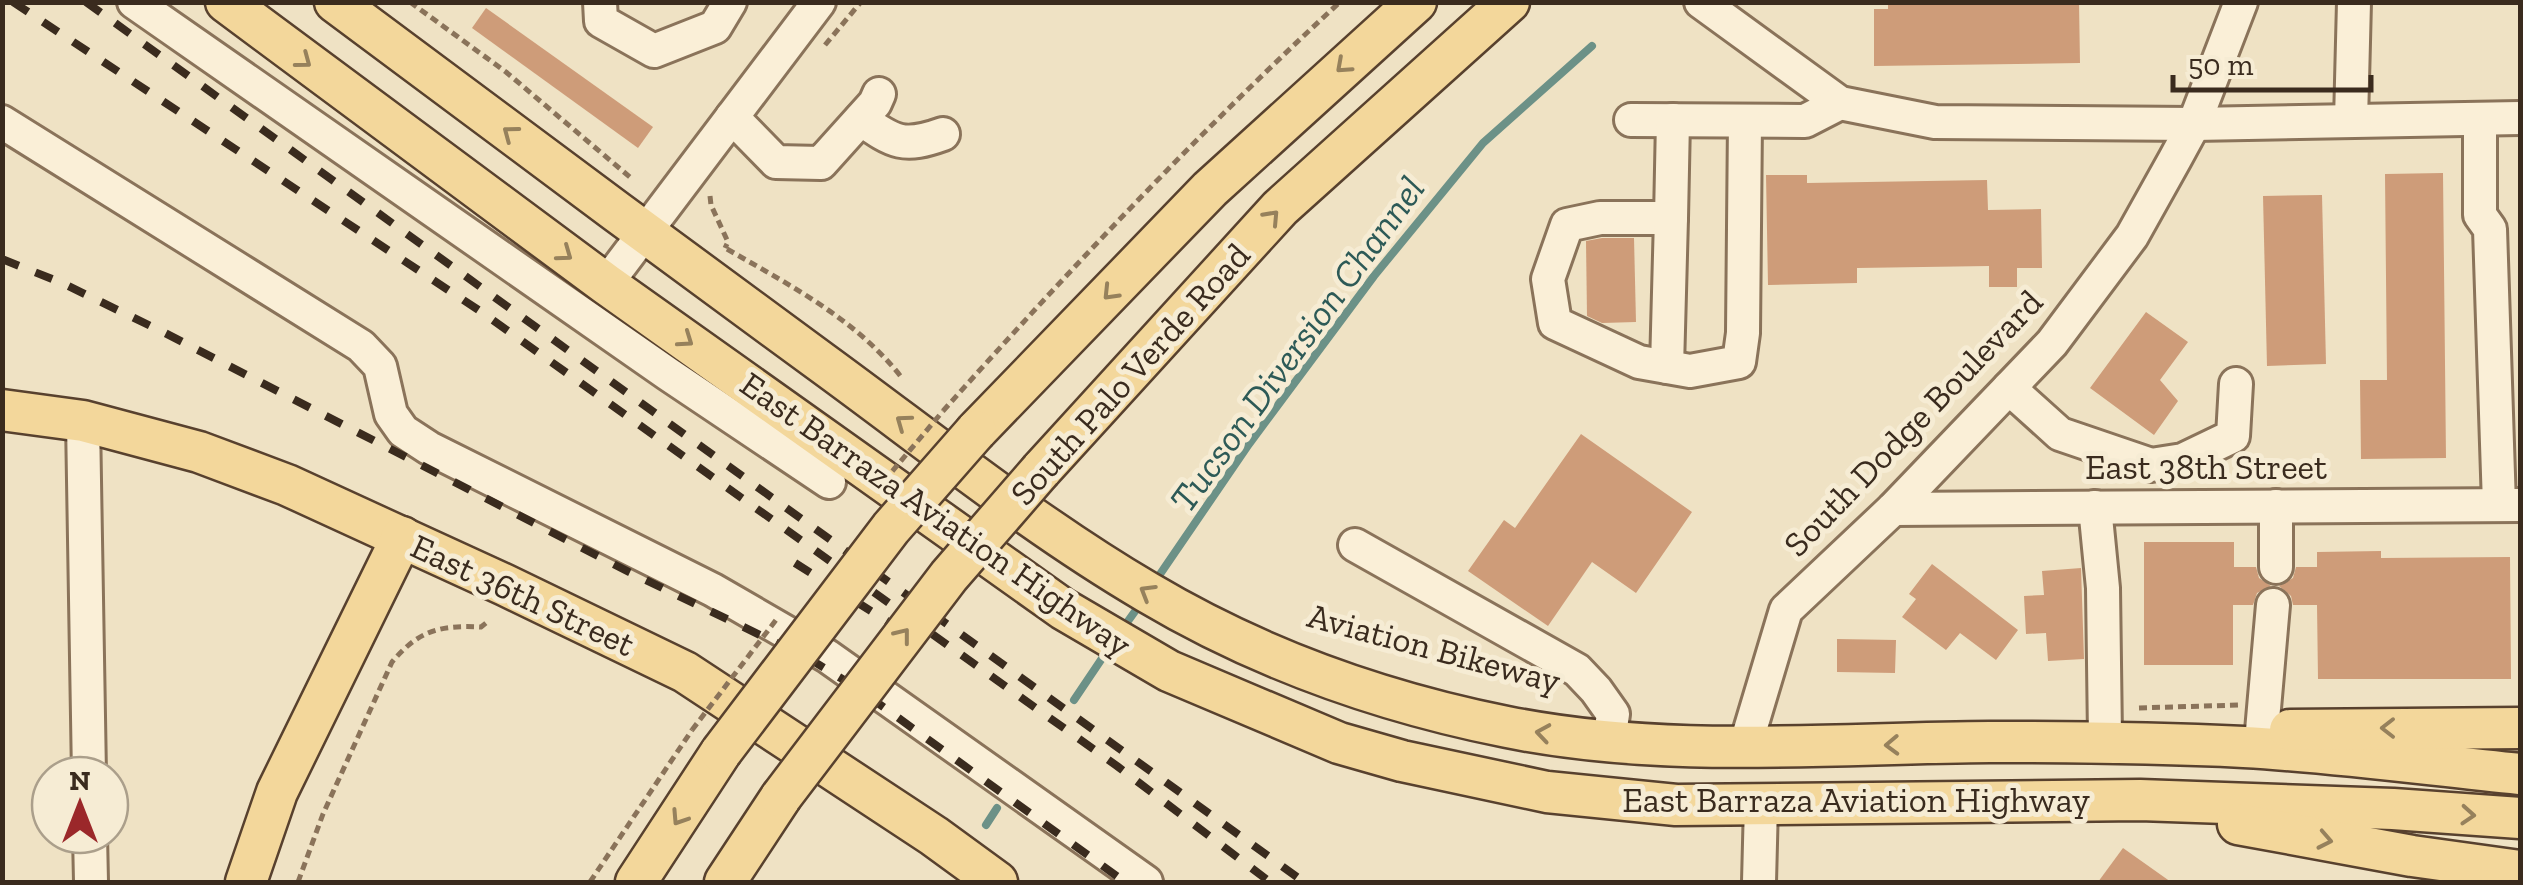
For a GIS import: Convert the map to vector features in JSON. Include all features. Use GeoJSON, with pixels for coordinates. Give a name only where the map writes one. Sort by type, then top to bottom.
{"type":"FeatureCollection","features":[{"type":"Feature","properties":{"kind":"main road","name":"East Barraza Aviation Highway"},"geometry":{"type":"LineString","coordinates":[[226,2],[606,284],[1063,609],[1168,671],[1339,743],[1547,792],[1676,804],[2159,801],[2520,818]]}},
{"type":"Feature","properties":{"kind":"main road","name":"East Barraza Aviation Highway"},"geometry":{"type":"LineString","coordinates":[[335,2],[1096,560],[1198,621],[1266,652],[1382,696],[1514,729],[1609,742],[1745,747],[1990,742],[2246,747],[2520,774]]}},
{"type":"Feature","properties":{"kind":"main road","name":"South Palo Verde Road"},"geometry":{"type":"LineString","coordinates":[[636,882],[706,741],[891,528],[960,421],[1416,2]]}},
{"type":"Feature","properties":{"kind":"main road","name":"South Palo Verde Road"},"geometry":{"type":"LineString","coordinates":[[725,882],[782,797],[949,576],[1041,470],[1280,208],[1508,2]]}},
{"type":"Feature","properties":{"kind":"main road","name":"East 36th Street"},"geometry":{"type":"LineString","coordinates":[[2,410],[83,421],[199,452],[287,484],[402,537],[686,672],[997,882]]}},
{"type":"Feature","properties":{"kind":"main road"},"geometry":{"type":"LineString","coordinates":[[246,882],[277,792],[402,537]]}},
{"type":"Feature","properties":{"kind":"main road"},"geometry":{"type":"LineString","coordinates":[[1222,696],[1399,750],[1533,774],[1680,783],[1728,771],[1745,747]]}},
{"type":"Feature","properties":{"kind":"main road"},"geometry":{"type":"LineString","coordinates":[[1990,742],[2262,731],[2520,728]]}},
{"type":"Feature","properties":{"kind":"main road"},"geometry":{"type":"LineString","coordinates":[[1986,804],[2114,808],[2212,819],[2520,872]]}},
{"type":"Feature","properties":{"kind":"street"},"geometry":{"type":"LineString","coordinates":[[134,2],[829,482]]}},
{"type":"Feature","properties":{"kind":"street"},"geometry":{"type":"LineString","coordinates":[[600,2],[601,21],[654,51],[715,27],[730,2]]}},
{"type":"Feature","properties":{"kind":"street"},"geometry":{"type":"LineString","coordinates":[[606,284],[819,2]]}},
{"type":"Feature","properties":{"kind":"street"},"geometry":{"type":"LineString","coordinates":[[1701,2],[1840,102],[1935,122],[2194,124],[2520,118]]}},
{"type":"Feature","properties":{"kind":"street","name":"South Dodge Boulevard"},"geometry":{"type":"LineString","coordinates":[[1745,747],[1786,610],[1892,509],[2052,343],[2132,236],[2194,124],[2241,2]]}},
{"type":"Feature","properties":{"kind":"street"},"geometry":{"type":"LineString","coordinates":[[2351,121],[2354,2]]}},
{"type":"Feature","properties":{"kind":"street"},"geometry":{"type":"LineString","coordinates":[[1631,120],[1805,120],[1840,102]]}},
{"type":"Feature","properties":{"kind":"street"},"geometry":{"type":"LineString","coordinates":[[732,118],[776,162],[822,163],[870,106],[892,141],[918,143],[944,134]]}},
{"type":"Feature","properties":{"kind":"street"},"geometry":{"type":"LineString","coordinates":[[2480,119],[2480,215],[2490,230],[2510,505]]}},
{"type":"Feature","properties":{"kind":"street"},"geometry":{"type":"LineString","coordinates":[[1667,367],[1673,120]]}},
{"type":"Feature","properties":{"kind":"street"},"geometry":{"type":"LineString","coordinates":[[1671,218],[1600,218],[1567,224],[1548,278],[1555,322],[1639,362],[1690,371],[1739,362],[1743,334],[1746,120]]}},
{"type":"Feature","properties":{"kind":"street"},"geometry":{"type":"LineString","coordinates":[[2,122],[361,346],[380,366],[391,414],[403,430],[429,448],[714,590],[827,656],[1146,882]]}},
{"type":"Feature","properties":{"kind":"street"},"geometry":{"type":"LineString","coordinates":[[2009,388],[2060,434],[2151,465],[2183,460],[2233,436],[2236,384]]}},
{"type":"Feature","properties":{"kind":"street"},"geometry":{"type":"LineString","coordinates":[[83,421],[89,755]]}},
{"type":"Feature","properties":{"kind":"street","name":"East 38th Street"},"geometry":{"type":"LineString","coordinates":[[1892,509],[2510,505]]}},
{"type":"Feature","properties":{"kind":"street"},"geometry":{"type":"LineString","coordinates":[[2276,506],[2276,567]]}},
{"type":"Feature","properties":{"kind":"street"},"geometry":{"type":"LineString","coordinates":[[2095,507],[2103,588],[2105,738]]}},
{"type":"Feature","properties":{"kind":"street"},"geometry":{"type":"LineString","coordinates":[[1355,545],[1577,670],[1612,714],[1609,742]]}},
{"type":"Feature","properties":{"kind":"street"},"geometry":{"type":"LineString","coordinates":[[2262,731],[2274,605]]}},
{"type":"Feature","properties":{"kind":"street"},"geometry":{"type":"LineString","coordinates":[[1759,882],[1761,804]]}},
{"type":"Feature","properties":{"kind":"street"},"geometry":{"type":"LineString","coordinates":[[90,855],[91,882]]}},
{"type":"Feature","properties":{"kind":"path"},"geometry":{"type":"LineString","coordinates":[[410,2],[506,72],[634,181]]}},
{"type":"Feature","properties":{"kind":"path"},"geometry":{"type":"LineString","coordinates":[[960,421],[1054,286],[1170,166],[1340,2]]}},
{"type":"Feature","properties":{"kind":"path"},"geometry":{"type":"LineString","coordinates":[[714,186],[711,205],[728,242],[725,248]]}},
{"type":"Feature","properties":{"kind":"path"},"geometry":{"type":"LineString","coordinates":[[298,882],[323,814],[392,662],[409,642],[424,634],[454,626],[481,627],[486,623]]}},
{"type":"Feature","properties":{"kind":"path"},"geometry":{"type":"LineString","coordinates":[[590,882],[706,741]]}},
{"type":"Feature","properties":{"kind":"building"},"geometry":{"type":"Polygon","coordinates":[[[1888,2],[2079,2],[2080,63],[1874,66],[1874,9],[1888,9],[1888,2]]]}},
{"type":"Feature","properties":{"kind":"building"},"geometry":{"type":"Polygon","coordinates":[[[486,8],[653,127],[638,148],[472,28],[486,8]]]}},
{"type":"Feature","properties":{"kind":"building"},"geometry":{"type":"Polygon","coordinates":[[[2443,173],[2446,458],[2361,459],[2360,380],[2387,380],[2385,174],[2443,173]]]}},
{"type":"Feature","properties":{"kind":"building"},"geometry":{"type":"Polygon","coordinates":[[[1766,175],[1807,175],[1807,183],[1987,180],[1988,210],[2041,209],[2042,268],[2017,268],[2017,287],[1989,287],[1989,266],[1857,268],[1857,283],[1768,285],[1766,175]]]}},
{"type":"Feature","properties":{"kind":"building"},"geometry":{"type":"Polygon","coordinates":[[[2322,195],[2326,364],[2267,366],[2263,196],[2322,195]]]}},
{"type":"Feature","properties":{"kind":"building"},"geometry":{"type":"Polygon","coordinates":[[[1634,238],[1636,322],[1602,323],[1587,316],[1586,241],[1634,238]]]}},
{"type":"Feature","properties":{"kind":"building"},"geometry":{"type":"Polygon","coordinates":[[[2146,312],[2188,342],[2160,380],[2178,401],[2154,435],[2090,388],[2146,312]]]}},
{"type":"Feature","properties":{"kind":"building"},"geometry":{"type":"Polygon","coordinates":[[[1581,434],[1692,512],[1636,593],[1592,562],[1548,626],[1468,571],[1504,520],[1515,528],[1581,434]]]}},
{"type":"Feature","properties":{"kind":"building"},"geometry":{"type":"Polygon","coordinates":[[[2144,542],[2234,542],[2234,567],[2256,567],[2259,578],[2271,586],[2257,593],[2253,605],[2233,605],[2233,665],[2144,665],[2144,542]]]}},
{"type":"Feature","properties":{"kind":"building"},"geometry":{"type":"Polygon","coordinates":[[[2381,551],[2381,558],[2510,557],[2511,679],[2318,679],[2317,605],[2293,605],[2291,596],[2279,586],[2293,578],[2296,567],[2317,567],[2317,552],[2381,551]]]}},
{"type":"Feature","properties":{"kind":"building"},"geometry":{"type":"Polygon","coordinates":[[[1932,564],[2018,630],[1996,660],[1960,633],[1946,650],[1902,617],[1916,599],[1909,594],[1932,564]]]}},
{"type":"Feature","properties":{"kind":"building"},"geometry":{"type":"Polygon","coordinates":[[[2081,568],[2084,659],[2048,661],[2046,633],[2026,634],[2024,596],[2044,595],[2042,571],[2081,568]]]}},
{"type":"Feature","properties":{"kind":"building"},"geometry":{"type":"Polygon","coordinates":[[[1837,639],[1896,640],[1895,673],[1837,672],[1837,639]]]}},
{"type":"Feature","properties":{"kind":"building"},"geometry":{"type":"Polygon","coordinates":[[[2123,848],[2171,882],[2098,882],[2123,848]]]}},
{"type":"Feature","properties":{"kind":"waterway","name":"Tucson Diversion Channel"},"geometry":{"type":"LineString","coordinates":[[1154,583],[1249,444],[1374,276],[1483,143],[1592,46]]}},
{"type":"Feature","properties":{"kind":"waterway","name":"Tucson Diversion Channel"},"geometry":{"type":"LineString","coordinates":[[1123,628],[1141,603]]}},
{"type":"Feature","properties":{"kind":"waterway","name":"Tucson Diversion Channel"},"geometry":{"type":"LineString","coordinates":[[1074,700],[1109,648]]}},
{"type":"Feature","properties":{"kind":"waterway"},"geometry":{"type":"LineString","coordinates":[[986,825],[997,808]]}},
{"type":"Feature","properties":{"kind":"railway"},"geometry":{"type":"LineString","coordinates":[[13,2],[480,311],[1117,766],[1270,882]]}},
{"type":"Feature","properties":{"kind":"railway"},"geometry":{"type":"LineString","coordinates":[[86,2],[1304,882]]}},
{"type":"Feature","properties":{"kind":"railway"},"geometry":{"type":"LineString","coordinates":[[2,259],[163,332],[629,572],[808,658],[857,688],[1125,882]]}},
{"type":"Feature","properties":{"kind":"railway"},"geometry":{"type":"LineString","coordinates":[[795,563],[923,644]]}}]}
